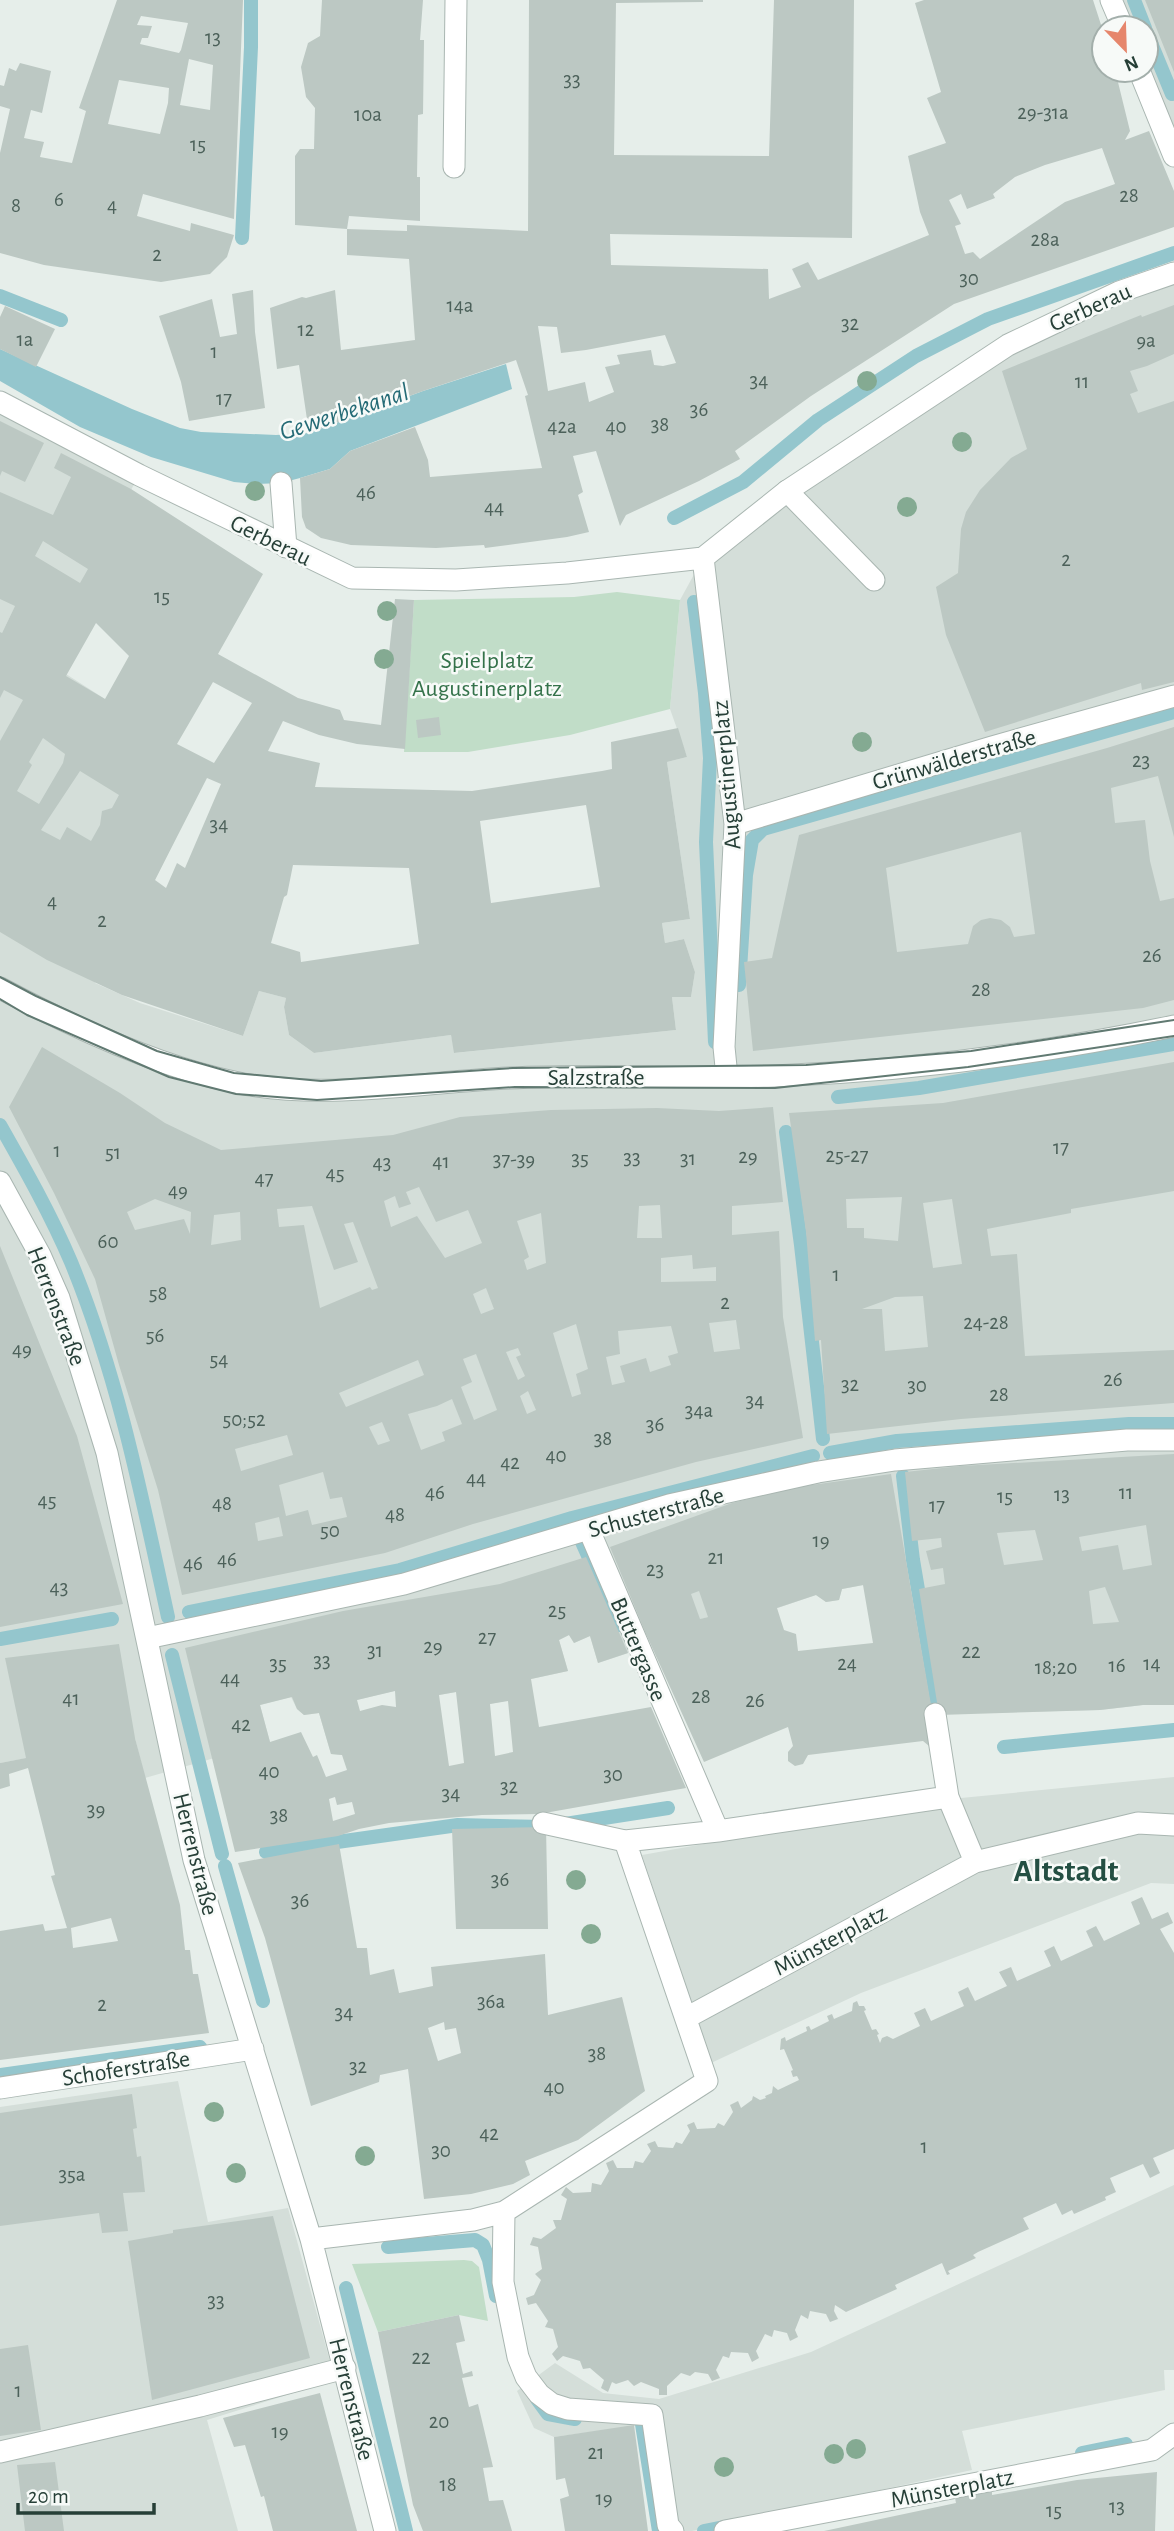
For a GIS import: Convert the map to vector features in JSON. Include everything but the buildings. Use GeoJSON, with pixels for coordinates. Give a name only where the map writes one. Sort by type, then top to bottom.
{"type":"FeatureCollection","features":[{"type":"Feature","properties":{"kind":"street"},"geometry":{"type":"LineString","coordinates":[[454,167],[456,0]]}},
{"type":"Feature","properties":{"kind":"street"},"geometry":{"type":"LineString","coordinates":[[1148,84],[1167,116],[1174,156]]}},
{"type":"Feature","properties":{"kind":"street","name":"Gerberau"},"geometry":{"type":"LineString","coordinates":[[787,491],[1008,345],[1119,292],[1174,273]]}},
{"type":"Feature","properties":{"kind":"street","name":"Gerberau"},"geometry":{"type":"LineString","coordinates":[[0,402],[352,578],[456,580],[567,573],[703,558]]}},
{"type":"Feature","properties":{"kind":"street"},"geometry":{"type":"LineString","coordinates":[[281,483],[286,547]]}},
{"type":"Feature","properties":{"kind":"street"},"geometry":{"type":"LineString","coordinates":[[703,558],[787,491],[874,580]]}},
{"type":"Feature","properties":{"kind":"street","name":"Augustinerplatz"},"geometry":{"type":"LineString","coordinates":[[703,558],[734,824],[724,1047],[727,1076]]}},
{"type":"Feature","properties":{"kind":"street","name":"Grünwälderstraße"},"geometry":{"type":"LineString","coordinates":[[734,824],[1174,696]]}},
{"type":"Feature","properties":{"kind":"street","name":"Salzstraße"},"geometry":{"type":"LineString","coordinates":[[0,988],[31,1005],[162,1063],[235,1083],[318,1091],[512,1078],[776,1076],[968,1060],[1174,1026]]}},
{"type":"Feature","properties":{"kind":"street","name":"Herrenstraße"},"geometry":{"type":"LineString","coordinates":[[0,1182],[40,1255],[59,1298],[107,1453],[194,1860],[311,2239],[386,2531]]}},
{"type":"Feature","properties":{"kind":"street","name":"Schusterstraße"},"geometry":{"type":"LineString","coordinates":[[146,1637],[404,1584],[669,1505],[818,1472],[895,1460],[1127,1440],[1174,1440]]}},
{"type":"Feature","properties":{"kind":"street","name":"Buttergasse"},"geometry":{"type":"LineString","coordinates":[[589,1530],[718,1831]]}},
{"type":"Feature","properties":{"kind":"street"},"geometry":{"type":"LineString","coordinates":[[935,1714],[948,1797],[975,1863]]}},
{"type":"Feature","properties":{"kind":"street"},"geometry":{"type":"LineString","coordinates":[[543,1823],[625,1840],[718,1831],[948,1797]]}},
{"type":"Feature","properties":{"kind":"street","name":"Münsterplatz"},"geometry":{"type":"LineString","coordinates":[[686,2018],[975,1863],[1138,1823],[1174,1825]]}},
{"type":"Feature","properties":{"kind":"street"},"geometry":{"type":"LineString","coordinates":[[311,2239],[472,2220],[504,2212],[707,2081],[625,1840]]}},
{"type":"Feature","properties":{"kind":"street","name":"Schoferstraße"},"geometry":{"type":"LineString","coordinates":[[0,2088],[253,2049]]}},
{"type":"Feature","properties":{"kind":"street"},"geometry":{"type":"LineString","coordinates":[[504,2212],[503,2282],[518,2357],[526,2377],[539,2394],[552,2404],[568,2409],[652,2415],[668,2525],[673,2531]]}},
{"type":"Feature","properties":{"kind":"street"},"geometry":{"type":"LineString","coordinates":[[0,2452],[200,2406],[345,2368]]}},
{"type":"Feature","properties":{"kind":"street","name":"Münsterplatz"},"geometry":{"type":"LineString","coordinates":[[725,2531],[1152,2450],[1174,2434]]}},
{"type":"Feature","properties":{"kind":"shaded area"},"geometry":{"type":"Polygon","coordinates":[[[1111,0],[1174,0],[1174,156],[1151,84],[1160,84],[1160,14],[1117,14],[1111,0]]]}},
{"type":"Feature","properties":{"kind":"shaded area"},"geometry":{"type":"Polygon","coordinates":[[[1174,273],[1174,1705],[1100,1710],[935,1714],[916,1588],[913,1578],[908,1577],[842,1589],[839,1600],[826,1602],[816,1595],[760,1614],[708,1617],[646,1635],[628,1653],[598,1663],[590,1636],[574,1643],[569,1635],[559,1640],[568,1671],[522,1681],[524,1697],[490,1704],[456,1692],[439,1695],[406,1688],[357,1700],[342,1755],[331,1754],[319,1713],[304,1715],[297,1709],[291,1697],[260,1705],[270,1742],[145,1778],[135,1738],[0,1763],[0,402],[139,475],[66,612],[25,586],[2,633],[105,699],[185,819],[155,880],[95,983],[140,1003],[243,1036],[259,991],[286,998],[284,1007],[289,1035],[314,1053],[451,1035],[455,1053],[676,1030],[672,997],[691,997],[695,972],[684,939],[665,943],[662,923],[690,919],[667,762],[687,757],[670,709],[680,600],[703,558],[1017,341],[1174,273]]]}},
{"type":"Feature","properties":{"kind":"shaded area"},"geometry":{"type":"Polygon","coordinates":[[[1174,1777],[1174,1884],[1151,1883],[861,1993],[711,2063],[642,1855],[961,1798],[1174,1777]]]}},
{"type":"Feature","properties":{"kind":"shaded area"},"geometry":{"type":"Polygon","coordinates":[[[178,2081],[208,2222],[288,2208],[335,2380],[207,2420],[238,2531],[0,2531],[0,2107],[178,2081]]]}},
{"type":"Feature","properties":{"kind":"shaded area"},"geometry":{"type":"Polygon","coordinates":[[[1174,2185],[1174,2370],[1164,2370],[1165,2390],[962,2431],[972,2470],[692,2531],[664,2531],[649,2424],[554,2437],[534,2428],[517,2391],[555,2363],[603,2393],[659,2399],[811,2352],[1174,2185]]]}},
{"type":"Feature","properties":{"kind":"green space","name":"Spielplatz Augustinerplatz"},"geometry":{"type":"Polygon","coordinates":[[[617,592],[680,600],[670,709],[570,735],[468,752],[404,752],[414,600],[574,597],[617,592]]]}},
{"type":"Feature","properties":{"kind":"green space"},"geometry":{"type":"Polygon","coordinates":[[[472,2261],[479,2267],[488,2321],[459,2315],[378,2332],[352,2264],[472,2261]]]}},
{"type":"Feature","properties":{"kind":"water"},"geometry":{"type":"Polygon","coordinates":[[[0,349],[132,409],[180,428],[201,432],[276,435],[309,433],[506,364],[512,389],[350,451],[330,469],[281,483],[257,484],[234,482],[151,457],[80,427],[0,381],[0,349]]]}},
{"type":"Feature","properties":{"kind":"waterway"},"geometry":{"type":"LineString","coordinates":[[242,238],[251,0]]}},
{"type":"Feature","properties":{"kind":"waterway"},"geometry":{"type":"LineString","coordinates":[[1134,0],[1140,14]]}},
{"type":"Feature","properties":{"kind":"waterway"},"geometry":{"type":"LineString","coordinates":[[1160,65],[1172,94]]}},
{"type":"Feature","properties":{"kind":"waterway"},"geometry":{"type":"LineString","coordinates":[[674,518],[743,482],[818,420],[916,356],[988,319],[1174,253]]}},
{"type":"Feature","properties":{"kind":"waterway"},"geometry":{"type":"LineString","coordinates":[[0,296],[61,320]]}},
{"type":"Feature","properties":{"kind":"waterway"},"geometry":{"type":"LineString","coordinates":[[694,602],[710,758],[706,842],[715,1042]]}},
{"type":"Feature","properties":{"kind":"waterway"},"geometry":{"type":"LineString","coordinates":[[739,985],[746,875],[752,840],[763,829],[1174,712]]}},
{"type":"Feature","properties":{"kind":"waterway"},"geometry":{"type":"LineString","coordinates":[[838,1097],[919,1088],[1174,1044]]}},
{"type":"Feature","properties":{"kind":"waterway"},"geometry":{"type":"LineString","coordinates":[[0,1125],[55,1227],[88,1305],[127,1437],[168,1617]]}},
{"type":"Feature","properties":{"kind":"waterway"},"geometry":{"type":"LineString","coordinates":[[786,1132],[823,1439]]}},
{"type":"Feature","properties":{"kind":"waterway"},"geometry":{"type":"LineString","coordinates":[[830,1453],[897,1441],[1129,1424],[1174,1424]]}},
{"type":"Feature","properties":{"kind":"waterway"},"geometry":{"type":"LineString","coordinates":[[189,1612],[400,1570],[572,1518],[813,1456]]}},
{"type":"Feature","properties":{"kind":"waterway"},"geometry":{"type":"LineString","coordinates":[[903,1476],[913,1560],[940,1720]]}},
{"type":"Feature","properties":{"kind":"waterway"},"geometry":{"type":"LineString","coordinates":[[581,1540],[619,1625]]}},
{"type":"Feature","properties":{"kind":"waterway"},"geometry":{"type":"LineString","coordinates":[[0,1639],[112,1619]]}},
{"type":"Feature","properties":{"kind":"waterway"},"geometry":{"type":"LineString","coordinates":[[172,1655],[222,1854]]}},
{"type":"Feature","properties":{"kind":"waterway"},"geometry":{"type":"LineString","coordinates":[[1004,1747],[1174,1730]]}},
{"type":"Feature","properties":{"kind":"waterway"},"geometry":{"type":"LineString","coordinates":[[266,1852],[458,1825],[546,1827],[668,1808]]}},
{"type":"Feature","properties":{"kind":"waterway"},"geometry":{"type":"LineString","coordinates":[[225,1866],[263,2001]]}},
{"type":"Feature","properties":{"kind":"waterway"},"geometry":{"type":"LineString","coordinates":[[0,2075],[200,2047]]}},
{"type":"Feature","properties":{"kind":"waterway"},"geometry":{"type":"LineString","coordinates":[[388,2247],[475,2240],[483,2245],[489,2260],[496,2296]]}},
{"type":"Feature","properties":{"kind":"waterway"},"geometry":{"type":"LineString","coordinates":[[346,2288],[406,2531]]}},
{"type":"Feature","properties":{"kind":"waterway"},"geometry":{"type":"LineString","coordinates":[[537,2399],[548,2414],[575,2419]]}},
{"type":"Feature","properties":{"kind":"waterway"},"geometry":{"type":"LineString","coordinates":[[630,2418],[641,2418],[659,2531]]}},
{"type":"Feature","properties":{"kind":"waterway"},"geometry":{"type":"LineString","coordinates":[[1082,2453],[1126,2444]]}},
{"type":"Feature","properties":{"kind":"waterway"},"geometry":{"type":"LineString","coordinates":[[704,2531],[734,2525]]}},
{"type":"Feature","properties":{"kind":"tram line"},"geometry":{"type":"LineString","coordinates":[[0,977],[157,1051],[234,1073],[321,1081],[513,1068],[806,1065],[971,1051],[1174,1020]]}},
{"type":"Feature","properties":{"kind":"tram line"},"geometry":{"type":"LineString","coordinates":[[0,999],[27,1015],[169,1077],[236,1094],[317,1100],[515,1087],[775,1088],[968,1067],[1174,1036]]}},
{"type":"Feature","properties":{"kind":"district","name":"Altstadt"},"geometry":{"type":"Point","coordinates":[1066,1870]}},
{"type":"Feature","properties":{"kind":"water label","name":"Gewerbekanal"},"geometry":{"type":"Point","coordinates":[344,411]}}]}
